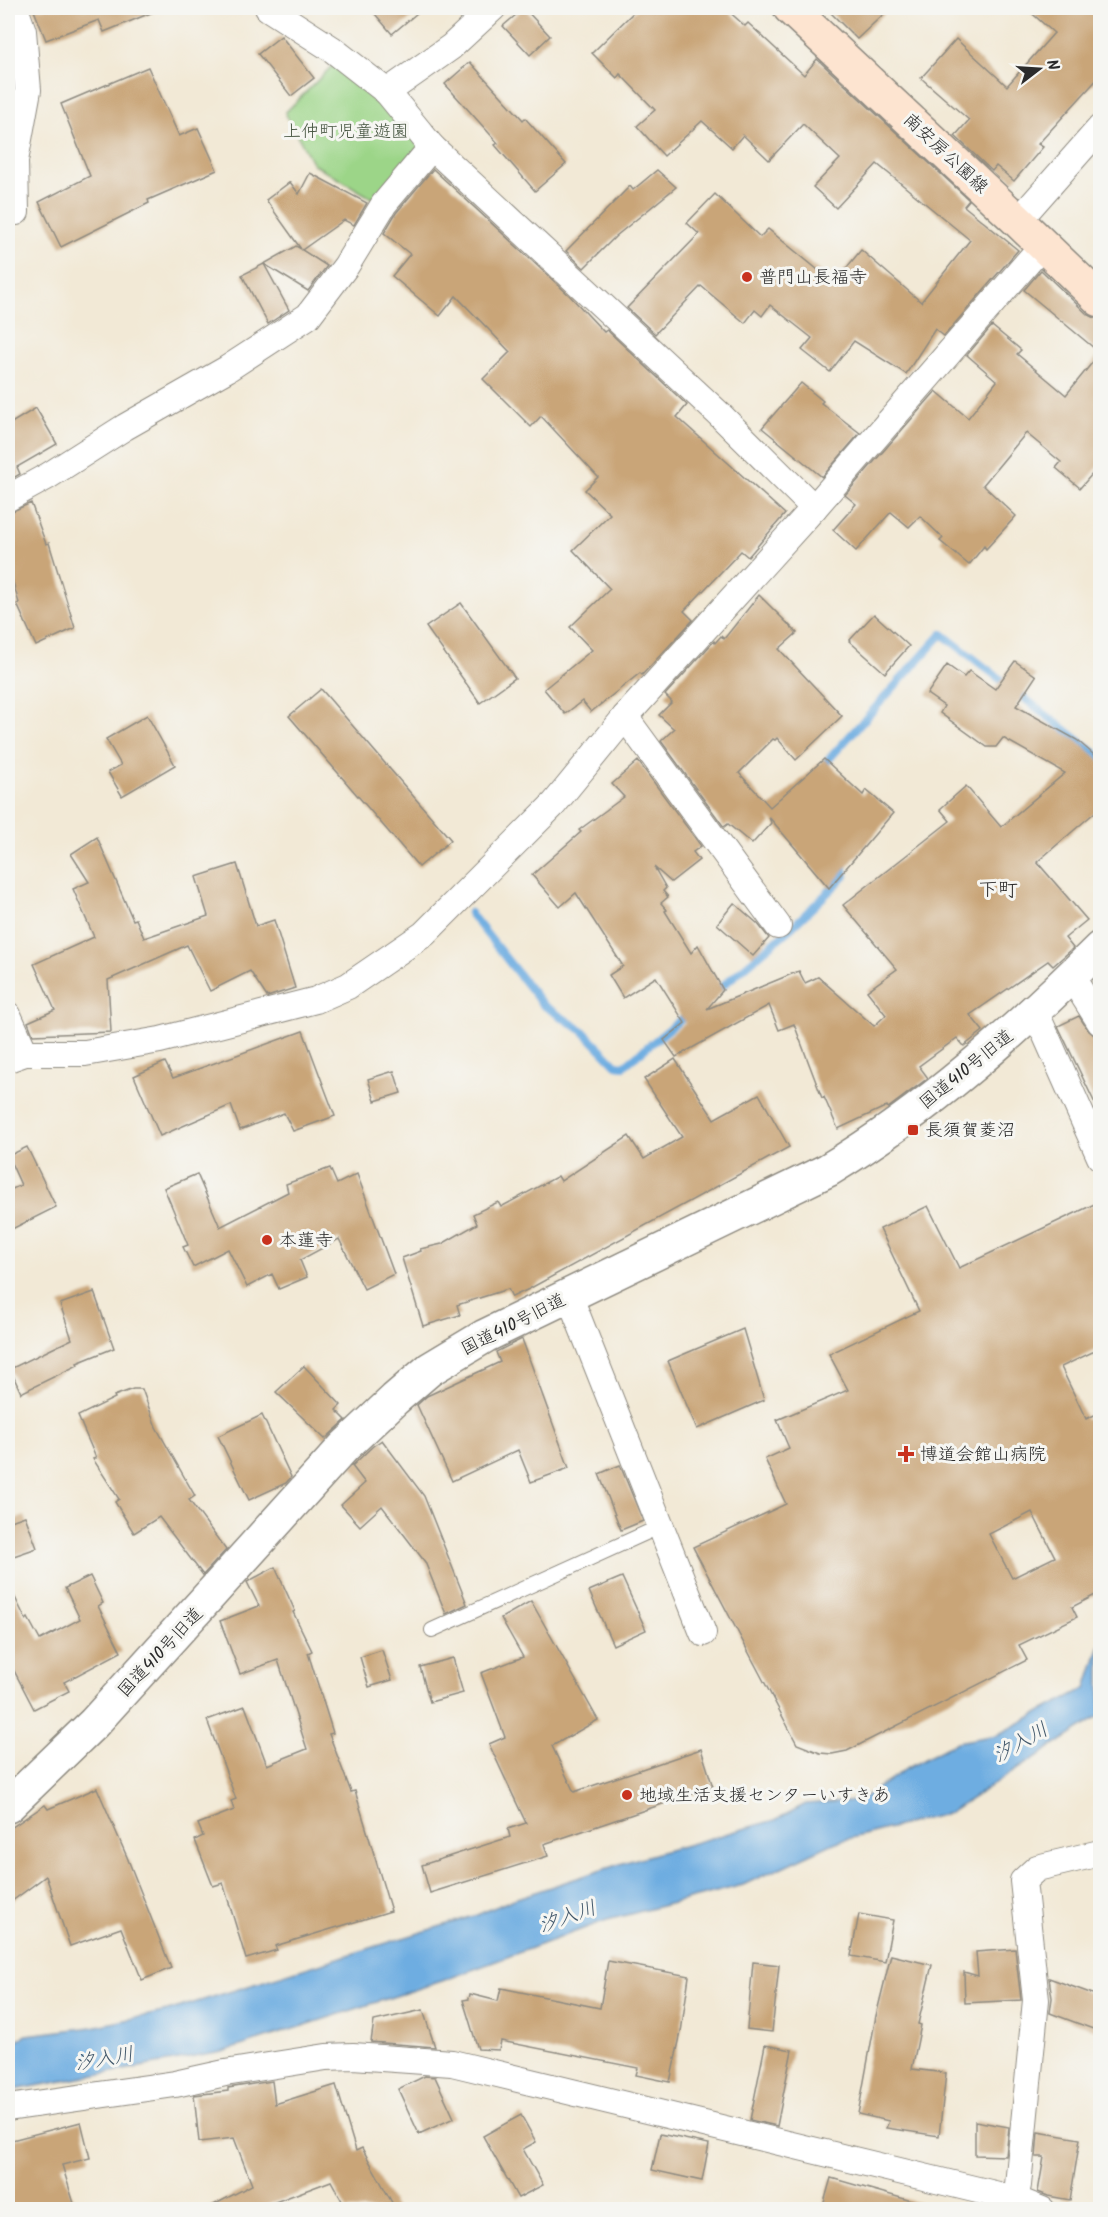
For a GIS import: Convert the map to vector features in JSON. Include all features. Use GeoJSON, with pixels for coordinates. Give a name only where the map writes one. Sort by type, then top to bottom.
{"type":"FeatureCollection","features":[{"type":"Feature","properties":{"kind":"main road","name":"南安房公園線"},"geometry":{"type":"LineString","coordinates":[[790,8],[1101,300]]}},
{"type":"Feature","properties":{"kind":"street"},"geometry":{"type":"LineString","coordinates":[[15,8],[23,31],[28,90],[15,161],[16,212]]}},
{"type":"Feature","properties":{"kind":"street"},"geometry":{"type":"LineString","coordinates":[[268,8],[332,49],[387,92],[432,147],[736,431],[814,508]]}},
{"type":"Feature","properties":{"kind":"street"},"geometry":{"type":"LineString","coordinates":[[387,92],[451,47],[494,8]]}},
{"type":"Feature","properties":{"kind":"street"},"geometry":{"type":"LineString","coordinates":[[1018,221],[1101,128]]}},
{"type":"Feature","properties":{"kind":"street"},"geometry":{"type":"LineString","coordinates":[[8,498],[227,369],[308,316],[345,266],[384,204],[432,147]]}},
{"type":"Feature","properties":{"kind":"street"},"geometry":{"type":"LineString","coordinates":[[8,1015],[16,1056],[85,1053],[160,1040],[316,1000],[348,986],[424,934],[554,804],[625,717],[814,508],[1042,246]]}},
{"type":"Feature","properties":{"kind":"street"},"geometry":{"type":"LineString","coordinates":[[625,717],[778,927]]}},
{"type":"Feature","properties":{"kind":"street","name":"国道410号旧道"},"geometry":{"type":"LineString","coordinates":[[8,1806],[94,1724],[344,1447],[395,1398],[430,1369],[485,1336],[828,1170],[870,1145],[1002,1042],[1101,948]]}},
{"type":"Feature","properties":{"kind":"street"},"geometry":{"type":"LineString","coordinates":[[1071,976],[1101,1022]]}},
{"type":"Feature","properties":{"kind":"street"},"geometry":{"type":"LineString","coordinates":[[1035,1011],[1101,1157]]}},
{"type":"Feature","properties":{"kind":"street"},"geometry":{"type":"LineString","coordinates":[[568,1295],[703,1633]]}},
{"type":"Feature","properties":{"kind":"street"},"geometry":{"type":"LineString","coordinates":[[1015,2199],[1036,2000],[1023,1881],[1037,1868],[1101,1853]]}},
{"type":"Feature","properties":{"kind":"street"},"geometry":{"type":"LineString","coordinates":[[8,2108],[176,2084],[225,2073],[326,2057],[353,2056],[452,2063],[1015,2199],[1042,2210]]}},
{"type":"Feature","properties":{"kind":"lane"},"geometry":{"type":"LineString","coordinates":[[432,1630],[659,1527]]}},
{"type":"Feature","properties":{"kind":"green space","name":"上仲町児童遊園"},"geometry":{"type":"Polygon","coordinates":[[[336,62],[380,99],[420,146],[375,200],[313,164],[285,113],[336,62]]]}},
{"type":"Feature","properties":{"kind":"water","name":"汐入川"},"geometry":{"type":"Polygon","coordinates":[[[1100,1645],[1100,1716],[949,1813],[836,1842],[743,1885],[607,1920],[442,1981],[222,2052],[8,2091],[8,2046],[27,2035],[93,2027],[168,2011],[477,1915],[514,1899],[626,1862],[775,1820],[806,1804],[860,1800],[906,1769],[957,1742],[997,1735],[1086,1688],[1100,1645]]]}},
{"type":"Feature","properties":{"kind":"building"},"geometry":{"type":"Polygon","coordinates":[[[33,8],[163,8],[104,32],[99,20],[46,40],[33,8]]]}},
{"type":"Feature","properties":{"kind":"building"},"geometry":{"type":"Polygon","coordinates":[[[370,8],[423,8],[392,34],[370,8]]]}},
{"type":"Feature","properties":{"kind":"building"},"geometry":{"type":"Polygon","coordinates":[[[524,8],[550,36],[530,55],[503,26],[524,8]]]}},
{"type":"Feature","properties":{"kind":"building"},"geometry":{"type":"Polygon","coordinates":[[[638,8],[725,8],[745,26],[748,23],[804,75],[817,59],[969,200],[964,206],[1018,250],[944,336],[935,329],[906,374],[854,341],[830,372],[802,350],[812,338],[770,305],[762,316],[755,310],[745,323],[701,286],[655,334],[627,308],[699,234],[687,223],[715,194],[760,237],[768,229],[834,283],[861,250],[921,302],[970,240],[877,164],[836,208],[813,187],[840,159],[803,124],[769,160],[743,135],[732,148],[702,121],[664,156],[637,126],[655,110],[620,74],[617,78],[592,53],[638,8]]]}},
{"type":"Feature","properties":{"kind":"building"},"geometry":{"type":"Polygon","coordinates":[[[826,8],[890,8],[857,39],[826,8]]]}},
{"type":"Feature","properties":{"kind":"building"},"geometry":{"type":"Polygon","coordinates":[[[1026,8],[1101,8],[1101,75],[1038,144],[1043,147],[1014,181],[996,166],[992,171],[955,136],[969,120],[921,78],[956,39],[1007,86],[1054,33],[1026,8]]]}},
{"type":"Feature","properties":{"kind":"building"},"geometry":{"type":"Polygon","coordinates":[[[281,36],[314,78],[291,96],[258,54],[281,36]]]}},
{"type":"Feature","properties":{"kind":"building"},"geometry":{"type":"Polygon","coordinates":[[[470,62],[566,164],[535,191],[495,145],[498,143],[445,84],[470,62]]]}},
{"type":"Feature","properties":{"kind":"building"},"geometry":{"type":"Polygon","coordinates":[[[148,67],[179,136],[198,128],[217,170],[148,200],[149,203],[61,247],[39,202],[90,176],[61,104],[148,67]]]}},
{"type":"Feature","properties":{"kind":"building"},"geometry":{"type":"Polygon","coordinates":[[[433,169],[570,296],[604,332],[607,330],[687,405],[677,417],[785,514],[748,557],[741,551],[684,611],[693,620],[642,675],[640,673],[591,712],[582,701],[565,714],[544,689],[592,650],[570,627],[610,589],[573,550],[610,514],[585,490],[598,477],[541,416],[531,427],[483,379],[510,352],[456,296],[440,316],[392,276],[410,254],[384,233],[396,213],[433,169]]]}},
{"type":"Feature","properties":{"kind":"building"},"geometry":{"type":"Polygon","coordinates":[[[657,170],[676,187],[616,236],[584,268],[566,251],[630,186],[633,190],[657,170]]]}},
{"type":"Feature","properties":{"kind":"building"},"geometry":{"type":"Polygon","coordinates":[[[310,173],[367,203],[354,225],[344,220],[302,250],[327,266],[308,291],[264,264],[296,246],[301,249],[266,200],[290,182],[299,194],[310,173]]]}},
{"type":"Feature","properties":{"kind":"building"},"geometry":{"type":"Polygon","coordinates":[[[264,264],[289,310],[268,324],[242,275],[264,264]]]}},
{"type":"Feature","properties":{"kind":"building"},"geometry":{"type":"Polygon","coordinates":[[[1041,270],[1087,314],[1101,318],[1101,464],[1080,488],[1056,468],[1061,462],[1026,433],[983,485],[1016,516],[986,549],[984,546],[969,565],[940,541],[943,538],[920,516],[909,527],[891,512],[856,551],[833,530],[856,504],[845,495],[936,391],[968,418],[997,381],[967,355],[992,326],[1021,350],[1017,354],[1066,395],[1100,353],[1024,290],[1041,270]]]}},
{"type":"Feature","properties":{"kind":"building"},"geometry":{"type":"Polygon","coordinates":[[[801,383],[823,401],[821,403],[860,433],[822,477],[762,428],[801,383]]]}},
{"type":"Feature","properties":{"kind":"building"},"geometry":{"type":"Polygon","coordinates":[[[36,408],[57,444],[17,467],[20,474],[8,481],[8,425],[36,408]]]}},
{"type":"Feature","properties":{"kind":"building"},"geometry":{"type":"Polygon","coordinates":[[[31,503],[46,544],[49,543],[75,628],[36,646],[17,604],[19,603],[8,565],[8,513],[31,503]]]}},
{"type":"Feature","properties":{"kind":"building"},"geometry":{"type":"Polygon","coordinates":[[[759,595],[797,633],[779,649],[842,716],[796,760],[777,738],[773,739],[739,773],[770,807],[824,759],[863,795],[866,790],[893,813],[829,888],[769,817],[771,823],[752,844],[728,824],[724,827],[661,741],[674,729],[659,715],[672,702],[665,695],[714,641],[715,643],[721,636],[724,639],[759,595]]]}},
{"type":"Feature","properties":{"kind":"building"},"geometry":{"type":"Polygon","coordinates":[[[461,603],[515,678],[480,703],[426,627],[461,603]]]}},
{"type":"Feature","properties":{"kind":"building"},"geometry":{"type":"Polygon","coordinates":[[[874,614],[909,646],[885,673],[849,641],[874,614]]]}},
{"type":"Feature","properties":{"kind":"building"},"geometry":{"type":"Polygon","coordinates":[[[1015,661],[1036,676],[1016,706],[1077,740],[1101,761],[1101,807],[1037,862],[1087,920],[1065,938],[1073,948],[1053,966],[1048,961],[970,1015],[983,1031],[964,1046],[957,1038],[919,1066],[928,1078],[888,1108],[887,1106],[838,1129],[824,1097],[822,1098],[794,1024],[779,1030],[769,1005],[676,1057],[664,1040],[685,1023],[656,977],[623,998],[609,975],[623,966],[576,893],[560,907],[532,875],[581,832],[579,830],[624,797],[612,784],[638,761],[701,846],[693,852],[699,860],[671,882],[654,867],[666,888],[663,891],[668,897],[661,903],[667,910],[665,911],[691,953],[698,945],[723,990],[707,1009],[799,971],[805,983],[818,977],[874,1026],[886,1015],[867,991],[897,969],[843,905],[950,821],[940,809],[966,786],[1001,827],[1065,773],[1003,738],[996,747],[987,747],[940,713],[944,706],[927,694],[947,665],[964,677],[969,671],[995,689],[1015,661]]]}},
{"type":"Feature","properties":{"kind":"building"},"geometry":{"type":"Polygon","coordinates":[[[321,689],[451,840],[419,867],[289,716],[321,689]]]}},
{"type":"Feature","properties":{"kind":"building"},"geometry":{"type":"Polygon","coordinates":[[[147,715],[175,765],[122,796],[108,772],[121,765],[106,739],[147,715]]]}},
{"type":"Feature","properties":{"kind":"building"},"geometry":{"type":"Polygon","coordinates":[[[97,837],[133,920],[136,919],[144,938],[208,916],[196,877],[237,864],[256,926],[274,920],[295,988],[267,997],[250,971],[210,991],[187,945],[108,980],[111,1032],[33,1035],[28,1022],[55,1010],[34,964],[94,937],[73,889],[89,882],[71,854],[97,837]]]}},
{"type":"Feature","properties":{"kind":"building"},"geometry":{"type":"Polygon","coordinates":[[[734,903],[758,924],[769,938],[753,956],[717,924],[734,903]]]}},
{"type":"Feature","properties":{"kind":"building"},"geometry":{"type":"Polygon","coordinates":[[[1079,1016],[1088,1030],[1101,1037],[1101,1116],[1058,1026],[1079,1016]]]}},
{"type":"Feature","properties":{"kind":"building"},"geometry":{"type":"Polygon","coordinates":[[[303,1031],[335,1116],[293,1131],[284,1113],[240,1130],[231,1105],[160,1136],[134,1076],[165,1062],[173,1078],[303,1031]]]}},
{"type":"Feature","properties":{"kind":"building"},"geometry":{"type":"Polygon","coordinates":[[[675,1059],[714,1119],[759,1094],[789,1147],[529,1289],[512,1297],[508,1289],[457,1305],[460,1315],[423,1326],[402,1258],[421,1251],[420,1249],[442,1244],[477,1224],[473,1214],[498,1202],[501,1207],[558,1176],[561,1181],[629,1136],[644,1159],[682,1137],[644,1079],[675,1059]]]}},
{"type":"Feature","properties":{"kind":"building"},"geometry":{"type":"Polygon","coordinates":[[[394,1071],[401,1093],[375,1101],[368,1079],[394,1071]]]}},
{"type":"Feature","properties":{"kind":"building"},"geometry":{"type":"Polygon","coordinates":[[[27,1147],[56,1207],[8,1231],[8,1191],[21,1185],[8,1156],[27,1147]]]}},
{"type":"Feature","properties":{"kind":"building"},"geometry":{"type":"Polygon","coordinates":[[[330,1168],[337,1184],[357,1174],[394,1274],[364,1289],[339,1239],[300,1260],[307,1277],[279,1289],[272,1274],[247,1287],[228,1249],[193,1267],[183,1247],[188,1245],[164,1188],[197,1174],[220,1227],[288,1192],[286,1184],[330,1168]]]}},
{"type":"Feature","properties":{"kind":"building"},"geometry":{"type":"Polygon","coordinates":[[[1101,1201],[1101,1348],[1061,1367],[1086,1419],[1101,1412],[1101,1592],[1072,1607],[1077,1617],[1019,1645],[1027,1660],[847,1751],[832,1754],[820,1753],[797,1744],[693,1547],[786,1504],[765,1459],[789,1448],[777,1420],[848,1390],[829,1354],[919,1311],[880,1229],[928,1206],[959,1268],[1101,1201]],[[1032,1512],[989,1534],[1012,1578],[1055,1557],[1032,1512]]]}},
{"type":"Feature","properties":{"kind":"building"},"geometry":{"type":"Polygon","coordinates":[[[94,1292],[114,1348],[77,1363],[78,1365],[21,1393],[10,1369],[72,1339],[60,1304],[94,1292]]]}},
{"type":"Feature","properties":{"kind":"building"},"geometry":{"type":"Polygon","coordinates":[[[743,1329],[764,1400],[697,1429],[668,1361],[743,1329]]]}},
{"type":"Feature","properties":{"kind":"building"},"geometry":{"type":"Polygon","coordinates":[[[522,1339],[569,1468],[531,1482],[518,1450],[452,1481],[417,1405],[427,1396],[500,1362],[496,1352],[522,1339]]]}},
{"type":"Feature","properties":{"kind":"building"},"geometry":{"type":"Polygon","coordinates":[[[304,1366],[341,1405],[336,1410],[346,1420],[325,1439],[276,1392],[304,1366]]]}},
{"type":"Feature","properties":{"kind":"building"},"geometry":{"type":"Polygon","coordinates":[[[133,1389],[142,1389],[156,1427],[195,1496],[189,1500],[226,1550],[203,1575],[159,1517],[134,1533],[115,1502],[119,1499],[93,1459],[96,1458],[78,1416],[115,1398],[114,1396],[133,1389]]]}},
{"type":"Feature","properties":{"kind":"building"},"geometry":{"type":"Polygon","coordinates":[[[262,1415],[291,1477],[286,1483],[249,1500],[218,1436],[262,1415]]]}},
{"type":"Feature","properties":{"kind":"building"},"geometry":{"type":"Polygon","coordinates":[[[382,1440],[424,1496],[467,1604],[446,1614],[425,1562],[382,1506],[360,1526],[341,1505],[365,1483],[352,1466],[382,1440]]]}},
{"type":"Feature","properties":{"kind":"building"},"geometry":{"type":"Polygon","coordinates":[[[620,1465],[643,1521],[621,1530],[599,1474],[620,1465]]]}},
{"type":"Feature","properties":{"kind":"building"},"geometry":{"type":"Polygon","coordinates":[[[25,1516],[37,1548],[8,1558],[8,1522],[25,1516]]]}},
{"type":"Feature","properties":{"kind":"building"},"geometry":{"type":"Polygon","coordinates":[[[275,1567],[312,1651],[308,1653],[333,1733],[329,1734],[351,1792],[355,1791],[391,1911],[275,1946],[277,1950],[246,1959],[223,1883],[213,1886],[195,1840],[203,1836],[198,1824],[234,1810],[231,1801],[236,1799],[207,1720],[245,1706],[267,1765],[307,1749],[278,1660],[240,1674],[220,1621],[259,1606],[247,1582],[275,1567]]]}},
{"type":"Feature","properties":{"kind":"building"},"geometry":{"type":"Polygon","coordinates":[[[90,1576],[103,1603],[98,1606],[121,1652],[64,1682],[69,1691],[34,1709],[8,1659],[8,1583],[26,1620],[28,1618],[40,1640],[80,1619],[65,1588],[90,1576]]]}},
{"type":"Feature","properties":{"kind":"building"},"geometry":{"type":"Polygon","coordinates":[[[622,1577],[646,1630],[613,1645],[589,1591],[622,1577]]]}},
{"type":"Feature","properties":{"kind":"building"},"geometry":{"type":"Polygon","coordinates":[[[531,1601],[598,1720],[552,1746],[574,1792],[701,1749],[713,1787],[544,1844],[548,1856],[430,1893],[422,1865],[510,1837],[508,1829],[526,1823],[489,1744],[505,1737],[481,1673],[523,1657],[501,1618],[531,1601]]]}},
{"type":"Feature","properties":{"kind":"building"},"geometry":{"type":"Polygon","coordinates":[[[382,1650],[392,1680],[369,1687],[360,1657],[382,1650]]]}},
{"type":"Feature","properties":{"kind":"building"},"geometry":{"type":"Polygon","coordinates":[[[453,1658],[463,1693],[430,1702],[420,1667],[453,1658]]]}},
{"type":"Feature","properties":{"kind":"building"},"geometry":{"type":"Polygon","coordinates":[[[97,1788],[171,1968],[142,1980],[121,1928],[70,1946],[46,1876],[8,1904],[8,1830],[45,1805],[48,1809],[97,1788]]]}},
{"type":"Feature","properties":{"kind":"building"},"geometry":{"type":"Polygon","coordinates":[[[859,1914],[893,1920],[885,1962],[851,1956],[859,1914]]]}},
{"type":"Feature","properties":{"kind":"building"},"geometry":{"type":"Polygon","coordinates":[[[1015,1949],[1021,2000],[965,2003],[964,1972],[978,1976],[976,1952],[1015,1949]]]}},
{"type":"Feature","properties":{"kind":"building"},"geometry":{"type":"Polygon","coordinates":[[[891,1955],[932,1965],[918,2024],[921,2025],[912,2069],[946,2073],[939,2136],[886,2128],[889,2121],[858,2114],[876,2016],[891,1955]]]}},
{"type":"Feature","properties":{"kind":"building"},"geometry":{"type":"Polygon","coordinates":[[[608,1961],[689,1976],[681,2032],[670,2082],[636,2075],[638,2068],[501,2041],[499,2050],[478,2049],[463,2000],[469,1999],[470,1994],[498,2001],[501,1988],[600,2008],[608,1961]]]}},
{"type":"Feature","properties":{"kind":"building"},"geometry":{"type":"Polygon","coordinates":[[[753,1962],[779,1965],[772,2032],[747,2029],[753,1962]]]}},
{"type":"Feature","properties":{"kind":"building"},"geometry":{"type":"Polygon","coordinates":[[[1049,1978],[1101,1997],[1101,2032],[1050,2013],[1052,1998],[1049,1978]]]}},
{"type":"Feature","properties":{"kind":"building"},"geometry":{"type":"Polygon","coordinates":[[[423,2010],[435,2047],[371,2042],[374,2021],[423,2010]]]}},
{"type":"Feature","properties":{"kind":"building"},"geometry":{"type":"Polygon","coordinates":[[[765,2045],[792,2050],[777,2126],[750,2120],[765,2045]]]}},
{"type":"Feature","properties":{"kind":"building"},"geometry":{"type":"Polygon","coordinates":[[[425,2076],[435,2077],[454,2118],[419,2134],[398,2089],[425,2076]]]}},
{"type":"Feature","properties":{"kind":"building"},"geometry":{"type":"Polygon","coordinates":[[[272,2081],[275,2104],[336,2085],[356,2151],[362,2148],[396,2210],[347,2210],[331,2181],[254,2210],[204,2210],[252,2185],[234,2138],[199,2142],[194,2095],[228,2091],[228,2088],[272,2081]]]}},
{"type":"Feature","properties":{"kind":"building"},"geometry":{"type":"Polygon","coordinates":[[[521,2115],[536,2142],[523,2149],[543,2185],[518,2198],[483,2136],[521,2115]]]}},
{"type":"Feature","properties":{"kind":"building"},"geometry":{"type":"Polygon","coordinates":[[[975,2121],[1009,2127],[1006,2156],[975,2155],[975,2121]]]}},
{"type":"Feature","properties":{"kind":"building"},"geometry":{"type":"Polygon","coordinates":[[[81,2122],[90,2158],[62,2165],[76,2210],[8,2210],[8,2141],[81,2122]]]}},
{"type":"Feature","properties":{"kind":"building"},"geometry":{"type":"Polygon","coordinates":[[[1038,2132],[1080,2139],[1070,2200],[1038,2192],[1044,2157],[1036,2157],[1038,2132]]]}},
{"type":"Feature","properties":{"kind":"building"},"geometry":{"type":"Polygon","coordinates":[[[660,2134],[709,2144],[702,2181],[652,2170],[660,2134]]]}},
{"type":"Feature","properties":{"kind":"building"},"geometry":{"type":"Polygon","coordinates":[[[831,2178],[919,2203],[918,2210],[822,2210],[831,2178]]]}},
{"type":"Feature","properties":{"kind":"waterway"},"geometry":{"type":"LineString","coordinates":[[819,770],[942,634],[1100,757]]}},
{"type":"Feature","properties":{"kind":"waterway"},"geometry":{"type":"LineString","coordinates":[[714,993],[790,929],[845,876],[843,861]]}},
{"type":"Feature","properties":{"kind":"waterway"},"geometry":{"type":"LineString","coordinates":[[470,913],[543,1005],[583,1031],[616,1065],[624,1066],[690,1012]]}},
{"type":"Feature","properties":{"kind":"place","name":"普門山長福寺"},"geometry":{"type":"Point","coordinates":[747,277]}},
{"type":"Feature","properties":{"kind":"place","name":"長須賀菱沼"},"geometry":{"type":"Point","coordinates":[913,1130]}},
{"type":"Feature","properties":{"kind":"place","name":"本蓮寺"},"geometry":{"type":"Point","coordinates":[267,1240]}},
{"type":"Feature","properties":{"kind":"place","name":"博道会館山病院"},"geometry":{"type":"Point","coordinates":[906,1454]}},
{"type":"Feature","properties":{"kind":"place","name":"地域生活支援センターいすきあ"},"geometry":{"type":"Point","coordinates":[627,1795]}},
{"type":"Feature","properties":{"kind":"district","name":"下町"},"geometry":{"type":"Point","coordinates":[998,889]}}]}
